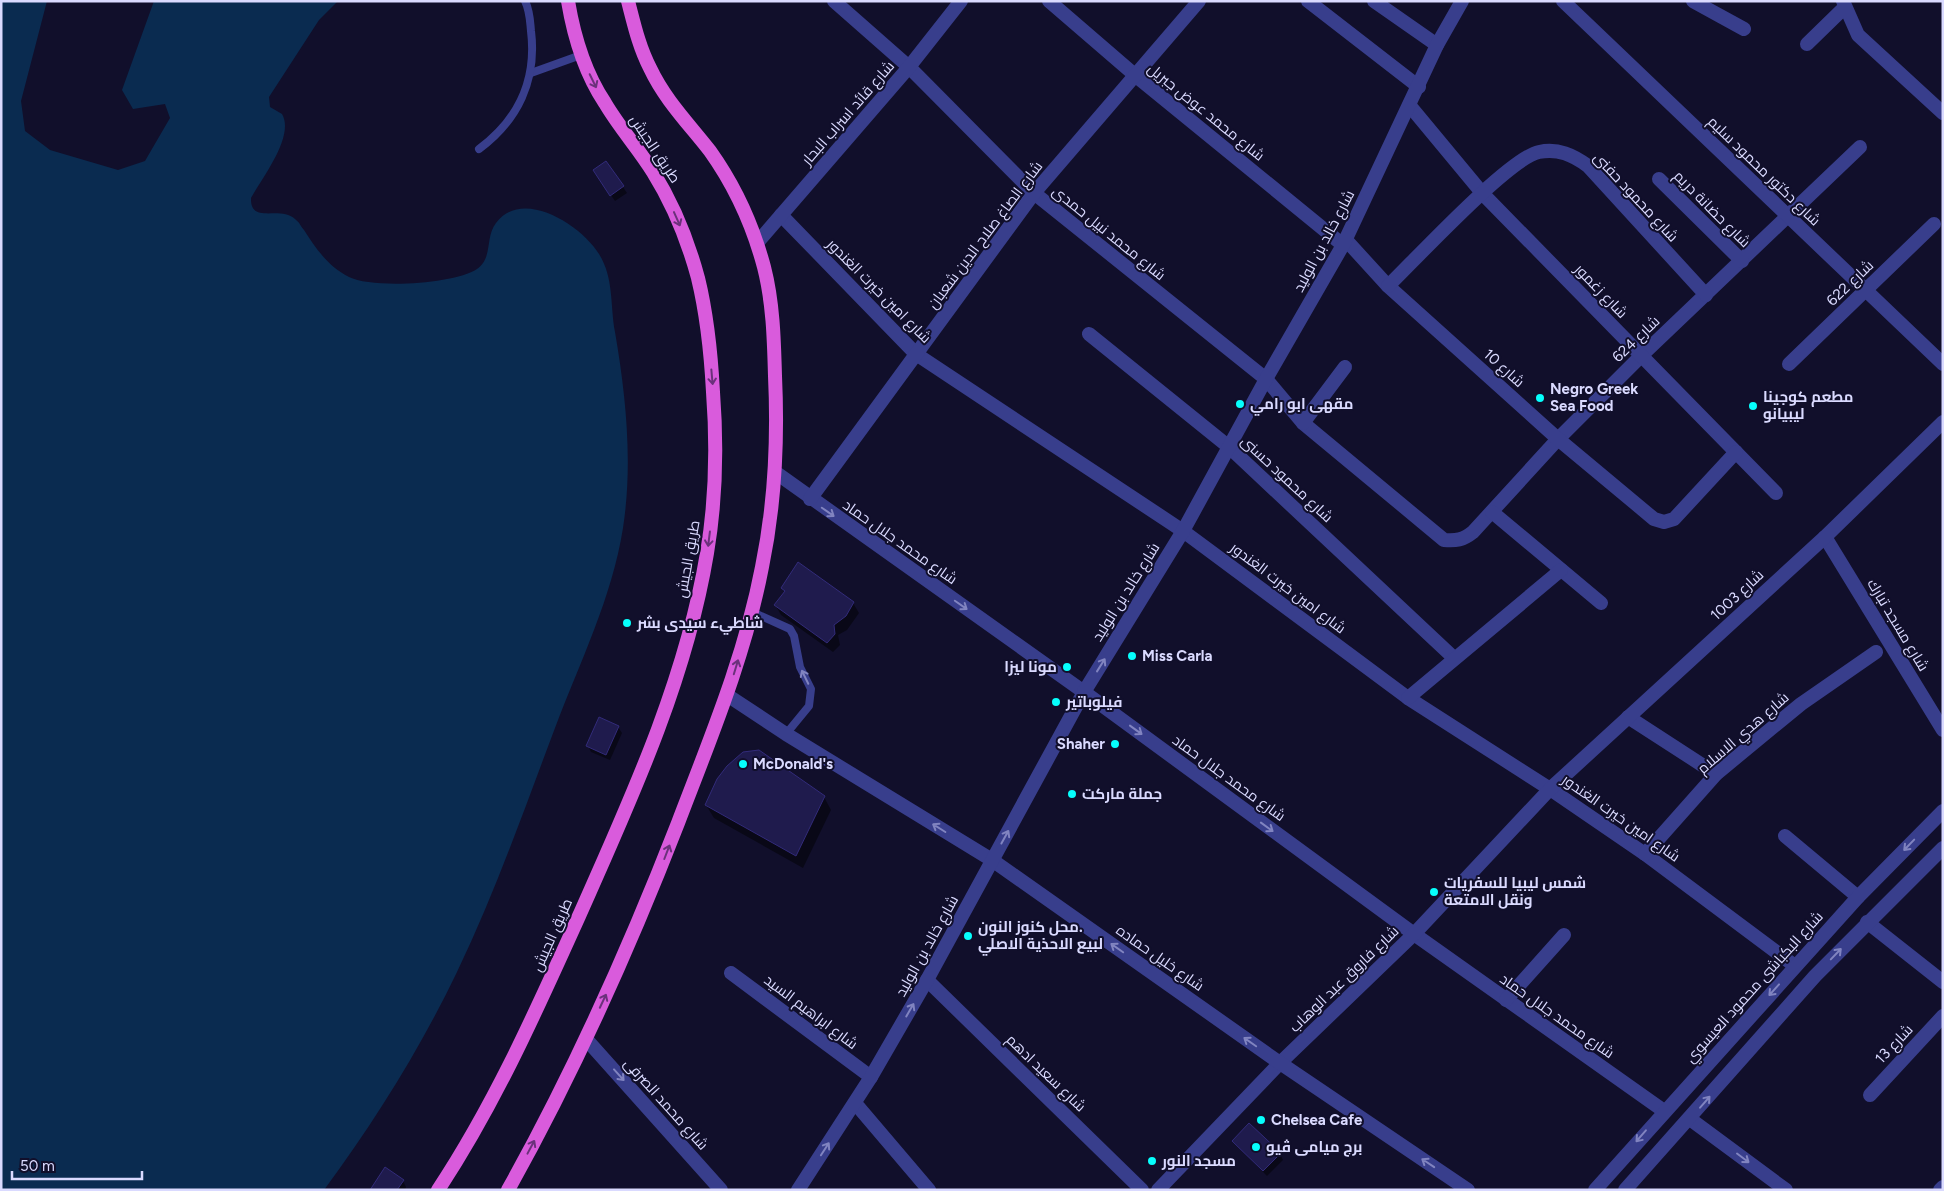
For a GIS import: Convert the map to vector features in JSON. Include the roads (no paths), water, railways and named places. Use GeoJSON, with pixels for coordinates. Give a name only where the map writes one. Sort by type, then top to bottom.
{"type":"FeatureCollection","features":[{"type":"Feature","properties":{"kind":"highway","name":"طريق الجيش"},"geometry":{"type":"LineString","coordinates":[[438,1190],[468,1142],[535,1013],[634,789],[675,680],[708,552],[714,482],[715,411],[709,341],[698,278],[683,233],[668,198],[654,174],[604,102],[581,55],[568,1]]}},
{"type":"Feature","properties":{"kind":"highway"},"geometry":{"type":"LineString","coordinates":[[510,1189],[586,1039],[650,895],[727,695],[752,612],[768,538],[775,472],[776,435],[773,330],[770,300],[757,243],[737,196],[724,173],[710,152],[678,113],[650,70],[640,46],[628,1]]}},
{"type":"Feature","properties":{"kind":"street","name":"شارع محمد نبيل حمدى"},"geometry":{"type":"LineString","coordinates":[[834,1],[909,67],[1034,194],[1266,379],[1303,423],[1435,534]]}},
{"type":"Feature","properties":{"kind":"street","name":"شارع قائد اسراب البحار"},"geometry":{"type":"LineString","coordinates":[[757,243],[909,67],[961,1]]}},
{"type":"Feature","properties":{"kind":"street","name":"شارع محمد عوض جبريل"},"geometry":{"type":"LineString","coordinates":[[1050,1],[1136,76],[1344,242]]}},
{"type":"Feature","properties":{"kind":"street","name":"شارع الصاغ صلاح الدين شعبان"},"geometry":{"type":"LineString","coordinates":[[810,499],[1034,194],[1199,1]]}},
{"type":"Feature","properties":{"kind":"street"},"geometry":{"type":"LineString","coordinates":[[1308,1],[1419,87]]}},
{"type":"Feature","properties":{"kind":"street"},"geometry":{"type":"LineString","coordinates":[[1374,1],[1437,45]]}},
{"type":"Feature","properties":{"kind":"street","name":"شارع خالد بن الوليد"},"geometry":{"type":"LineString","coordinates":[[798,1190],[871,1077],[927,980],[1084,692],[1183,530],[1344,242],[1419,87],[1437,45],[1462,1]]}},
{"type":"Feature","properties":{"kind":"street","name":"شارع دكتور محمود سليم"},"geometry":{"type":"LineString","coordinates":[[1563,1],[1943,364]]}},
{"type":"Feature","properties":{"kind":"street"},"geometry":{"type":"LineString","coordinates":[[1693,1],[1744,29]]}},
{"type":"Feature","properties":{"kind":"street"},"geometry":{"type":"LineString","coordinates":[[1807,44],[1844,4],[1858,35],[1943,113]]}},
{"type":"Feature","properties":{"kind":"street","name":"شارع زغمور"},"geometry":{"type":"LineString","coordinates":[[1410,106],[1482,194],[1776,493]]}},
{"type":"Feature","properties":{"kind":"street","name":"شارع 624"},"geometry":{"type":"LineString","coordinates":[[1435,534],[1444,540],[1454,541],[1465,538],[1492,512],[1558,438],[1860,147]]}},
{"type":"Feature","properties":{"kind":"street","name":"شارع محمود حفنى"},"geometry":{"type":"LineString","coordinates":[[1388,286],[1482,194],[1522,159],[1537,152],[1556,151],[1576,156],[1588,166],[1706,295]]}},
{"type":"Feature","properties":{"kind":"street","name":"شارع حضانة دريم"},"geometry":{"type":"LineString","coordinates":[[1659,179],[1742,261]]}},
{"type":"Feature","properties":{"kind":"street","name":"شارع امين خيرت الغندور"},"geometry":{"type":"LineString","coordinates":[[781,215],[916,354],[1183,530],[1408,698],[1550,789],[1645,854],[1795,966]]}},
{"type":"Feature","properties":{"kind":"street","name":"شارع 622"},"geometry":{"type":"LineString","coordinates":[[1789,364],[1934,224]]}},
{"type":"Feature","properties":{"kind":"street","name":"شارع 10"},"geometry":{"type":"LineString","coordinates":[[1344,242],[1388,286],[1558,438],[1654,519],[1664,522],[1674,519],[1736,452]]}},
{"type":"Feature","properties":{"kind":"street","name":"شارع محمود حسنى"},"geometry":{"type":"LineString","coordinates":[[1089,334],[1229,447],[1454,658]]}},
{"type":"Feature","properties":{"kind":"street"},"geometry":{"type":"LineString","coordinates":[[1303,423],[1345,367]]}},
{"type":"Feature","properties":{"kind":"street","name":"شارع 1003"},"geometry":{"type":"LineString","coordinates":[[1550,789],[1825,537],[1943,422]]}},
{"type":"Feature","properties":{"kind":"street","name":"شارع محمد جلال حماد"},"geometry":{"type":"LineString","coordinates":[[775,472],[810,499],[1084,692],[1414,934],[1664,1111]]}},
{"type":"Feature","properties":{"kind":"street"},"geometry":{"type":"LineString","coordinates":[[1492,512],[1601,603]]}},
{"type":"Feature","properties":{"kind":"street","name":"شارع مسجد تبارك"},"geometry":{"type":"LineString","coordinates":[[1825,537],[1943,730]]}},
{"type":"Feature","properties":{"kind":"street"},"geometry":{"type":"LineString","coordinates":[[1408,698],[1561,570]]}},
{"type":"Feature","properties":{"kind":"street","name":"شارع هدي الاسلام"},"geometry":{"type":"LineString","coordinates":[[1645,854],[1716,774],[1801,704],[1876,652]]}},
{"type":"Feature","properties":{"kind":"street","name":"شارع خليل حماده"},"geometry":{"type":"LineString","coordinates":[[727,695],[786,734],[992,860],[1280,1063],[1468,1190]]}},
{"type":"Feature","properties":{"kind":"street"},"geometry":{"type":"LineString","coordinates":[[1628,718],[1716,774]]}},
{"type":"Feature","properties":{"kind":"street","name":"شارع فاروق عبد الوهاب"},"geometry":{"type":"LineString","coordinates":[[1158,1190],[1280,1063],[1414,934],[1550,789]]}},
{"type":"Feature","properties":{"kind":"street","name":"شارع البكباشى محمود العيسوي"},"geometry":{"type":"LineString","coordinates":[[1595,1190],[1858,897],[1943,811]]}},
{"type":"Feature","properties":{"kind":"street"},"geometry":{"type":"LineString","coordinates":[[1785,836],[1858,897]]}},
{"type":"Feature","properties":{"kind":"street"},"geometry":{"type":"LineString","coordinates":[[1625,1190],[1815,976],[1943,848]]}},
{"type":"Feature","properties":{"kind":"street"},"geometry":{"type":"LineString","coordinates":[[1868,922],[1943,982]]}},
{"type":"Feature","properties":{"kind":"street"},"geometry":{"type":"LineString","coordinates":[[1506,1000],[1564,935]]}},
{"type":"Feature","properties":{"kind":"street","name":"شارع ابراهيم السيد"},"geometry":{"type":"LineString","coordinates":[[731,973],[871,1077]]}},
{"type":"Feature","properties":{"kind":"street","name":"شارع سعيد ادهم"},"geometry":{"type":"LineString","coordinates":[[927,980],[1142,1190]]}},
{"type":"Feature","properties":{"kind":"street","name":"شارع 13"},"geometry":{"type":"LineString","coordinates":[[1870,1095],[1943,1016]]}},
{"type":"Feature","properties":{"kind":"street","name":"شارع محمد الصرفى"},"geometry":{"type":"LineString","coordinates":[[586,1039],[721,1190]]}},
{"type":"Feature","properties":{"kind":"street"},"geometry":{"type":"LineString","coordinates":[[855,1103],[929,1190]]}},
{"type":"Feature","properties":{"kind":"street"},"geometry":{"type":"LineString","coordinates":[[1690,1119],[1786,1190]]}},
{"type":"Feature","properties":{"kind":"lane"},"geometry":{"type":"LineString","coordinates":[[479,149],[492,139],[513,116],[527,88],[531,73],[532,35],[528,7],[525,1]]}},
{"type":"Feature","properties":{"kind":"lane"},"geometry":{"type":"LineString","coordinates":[[531,73],[581,55]]}},
{"type":"Feature","properties":{"kind":"lane"},"geometry":{"type":"LineString","coordinates":[[752,612],[790,630],[794,636],[800,667],[811,689],[808,706],[786,734]]}},
{"type":"Feature","properties":{"kind":"water"},"geometry":{"type":"Polygon","coordinates":[[[1,1],[338,1],[319,20],[269,97],[270,107],[282,114],[285,123],[284,134],[276,157],[251,198],[255,211],[289,215],[295,219],[329,263],[342,273],[360,281],[394,284],[414,283],[466,274],[477,269],[485,259],[496,223],[507,213],[521,209],[551,214],[580,232],[599,254],[607,273],[625,405],[628,454],[628,479],[623,528],[611,580],[594,630],[509,851],[457,972],[428,1029],[396,1084],[324,1190],[1,1190],[1,1]]]}},
{"type":"Feature","properties":{"kind":"place","name":"Negro Greek Sea Food"},"geometry":{"type":"Point","coordinates":[1540,398]}},
{"type":"Feature","properties":{"kind":"place","name":"مقهى ابو رامي"},"geometry":{"type":"Point","coordinates":[1240,404]}},
{"type":"Feature","properties":{"kind":"place","name":"مطعم كوجينا ليبيانو"},"geometry":{"type":"Point","coordinates":[1753,406]}},
{"type":"Feature","properties":{"kind":"place","name":"شاطيء سيدى بشر"},"geometry":{"type":"Point","coordinates":[627,623]}},
{"type":"Feature","properties":{"kind":"place","name":"Miss Carla"},"geometry":{"type":"Point","coordinates":[1132,656]}},
{"type":"Feature","properties":{"kind":"place","name":"مونا ليزا"},"geometry":{"type":"Point","coordinates":[1067,667]}},
{"type":"Feature","properties":{"kind":"place","name":"فيلوباتير"},"geometry":{"type":"Point","coordinates":[1056,702]}},
{"type":"Feature","properties":{"kind":"place","name":"Shaher"},"geometry":{"type":"Point","coordinates":[1115,744]}},
{"type":"Feature","properties":{"kind":"place","name":"McDonald's"},"geometry":{"type":"Point","coordinates":[743,764]}},
{"type":"Feature","properties":{"kind":"place","name":"جملة ماركت"},"geometry":{"type":"Point","coordinates":[1072,794]}},
{"type":"Feature","properties":{"kind":"place","name":"شمس ليبيا للسفريات ونقل الامتعة"},"geometry":{"type":"Point","coordinates":[1434,892]}},
{"type":"Feature","properties":{"kind":"place","name":"محل كنوز النون. لبيع الاحذية الاصلي"},"geometry":{"type":"Point","coordinates":[968,936]}},
{"type":"Feature","properties":{"kind":"place","name":"Chelsea Cafe"},"geometry":{"type":"Point","coordinates":[1261,1120]}},
{"type":"Feature","properties":{"kind":"place","name":"برج ميامى ڤيو"},"geometry":{"type":"Point","coordinates":[1256,1147]}},
{"type":"Feature","properties":{"kind":"place","name":"مسجد النور"},"geometry":{"type":"Point","coordinates":[1152,1161]}}]}
